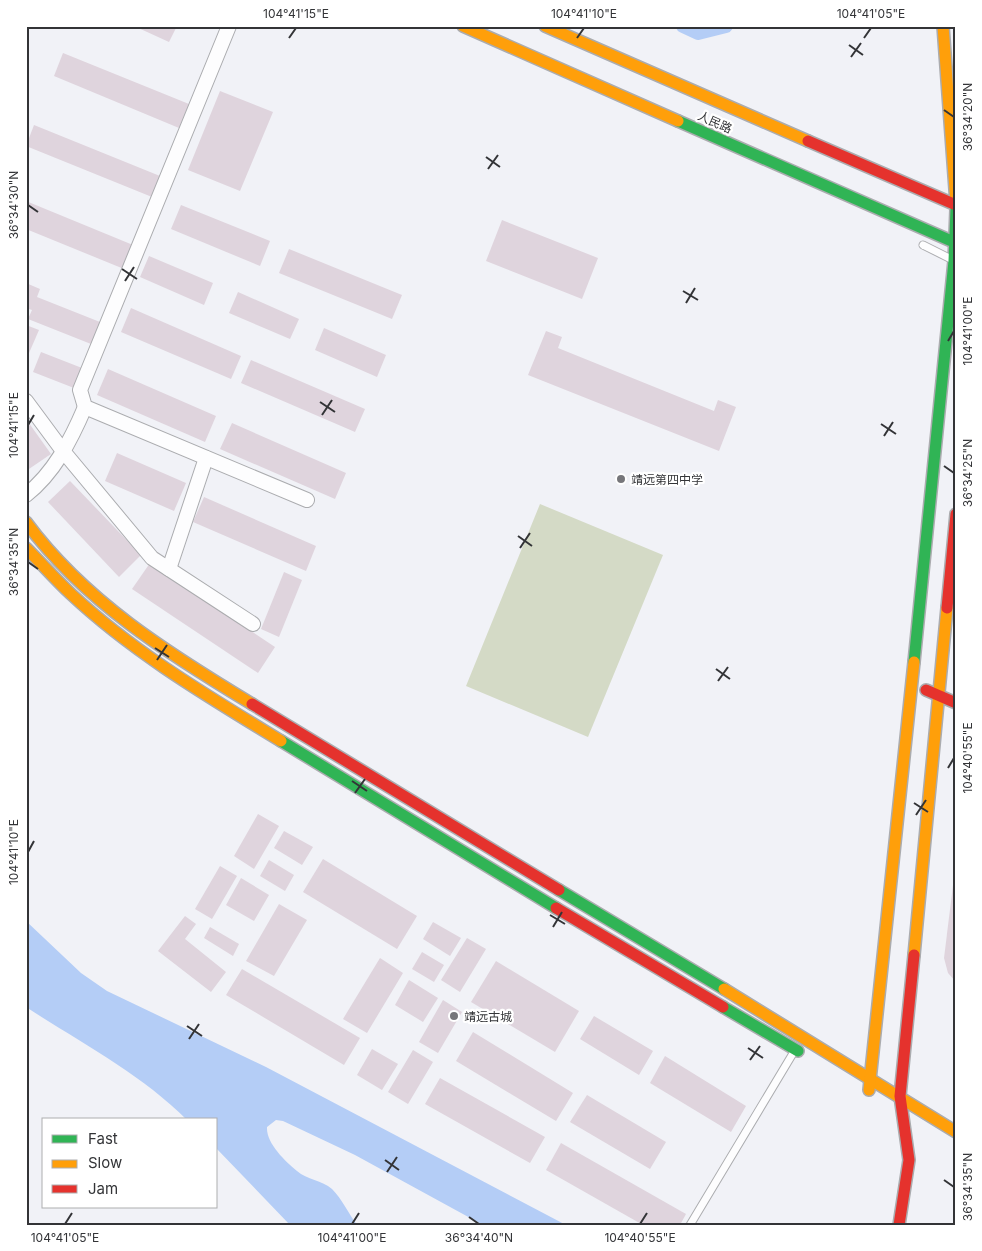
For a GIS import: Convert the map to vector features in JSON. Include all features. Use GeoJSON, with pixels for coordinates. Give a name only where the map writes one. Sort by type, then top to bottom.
{"type":"FeatureCollection","features":[{"type":"Feature","properties":{"kind":"main road","name":"人民路"},"geometry":{"type":"LineString","coordinates":[[463,26],[955,242]]}},
{"type":"Feature","properties":{"kind":"main road","name":"人民路"},"geometry":{"type":"LineString","coordinates":[[545,26],[956,204]]}},
{"type":"Feature","properties":{"kind":"main road"},"geometry":{"type":"LineString","coordinates":[[943,26],[956,204]]}},
{"type":"Feature","properties":{"kind":"main road"},"geometry":{"type":"LineString","coordinates":[[899,1225],[909,1160],[904,1113],[900,1096],[938,695],[928,656],[955,261],[956,209]]}},
{"type":"Feature","properties":{"kind":"main road"},"geometry":{"type":"LineString","coordinates":[[926,1128],[904,1113],[871,1095],[871,1079],[911,684],[928,656],[956,514]]}},
{"type":"Feature","properties":{"kind":"main road"},"geometry":{"type":"LineString","coordinates":[[26,522],[39,541],[94,594],[138,630],[192,668],[900,1096],[956,1132]]}},
{"type":"Feature","properties":{"kind":"main road"},"geometry":{"type":"LineString","coordinates":[[26,548],[72,595],[122,636],[202,692],[430,833],[812,1059]]}},
{"type":"Feature","properties":{"kind":"main road"},"geometry":{"type":"LineString","coordinates":[[928,656],[956,674]]}},
{"type":"Feature","properties":{"kind":"main road"},"geometry":{"type":"LineString","coordinates":[[911,684],[956,703]]}},
{"type":"Feature","properties":{"kind":"street"},"geometry":{"type":"LineString","coordinates":[[26,495],[38,485],[63,451],[75,430],[84,407],[80,390],[229,26]]}},
{"type":"Feature","properties":{"kind":"street"},"geometry":{"type":"LineString","coordinates":[[26,401],[63,451],[152,558],[253,624]]}},
{"type":"Feature","properties":{"kind":"street"},"geometry":{"type":"LineString","coordinates":[[84,407],[307,500]]}},
{"type":"Feature","properties":{"kind":"street"},"geometry":{"type":"LineString","coordinates":[[169,569],[206,458]]}},
{"type":"Feature","properties":{"kind":"lane"},"geometry":{"type":"LineString","coordinates":[[922,245],[955,261]]}},
{"type":"Feature","properties":{"kind":"lane"},"geometry":{"type":"LineString","coordinates":[[690,1225],[795,1050]]}},
{"type":"Feature","properties":{"kind":"green space"},"geometry":{"type":"Polygon","coordinates":[[[540,504],[663,555],[588,737],[466,686],[540,504]]]}},
{"type":"Feature","properties":{"kind":"water"},"geometry":{"type":"Polygon","coordinates":[[[26,921],[81,973],[107,991],[266,1067],[566,1225],[483,1225],[355,1155],[283,1121],[276,1120],[267,1127],[270,1139],[277,1151],[301,1174],[332,1189],[357,1225],[290,1225],[218,1150],[218,1118],[185,1118],[150,1088],[110,1059],[26,1007],[26,921]]]}},
{"type":"Feature","properties":{"kind":"building"},"geometry":{"type":"Polygon","coordinates":[[[134,26],[177,26],[169,42],[134,26]]]}},
{"type":"Feature","properties":{"kind":"building"},"geometry":{"type":"Polygon","coordinates":[[[63,53],[189,104],[179,128],[54,76],[63,53]]]}},
{"type":"Feature","properties":{"kind":"building"},"geometry":{"type":"Polygon","coordinates":[[[220,91],[273,112],[240,191],[188,170],[220,91]]]}},
{"type":"Feature","properties":{"kind":"building"},"geometry":{"type":"Polygon","coordinates":[[[34,125],[160,176],[152,197],[26,146],[34,125]]]}},
{"type":"Feature","properties":{"kind":"building"},"geometry":{"type":"Polygon","coordinates":[[[26,201],[133,245],[124,269],[26,229],[26,201]]]}},
{"type":"Feature","properties":{"kind":"building"},"geometry":{"type":"Polygon","coordinates":[[[181,205],[270,241],[260,266],[171,229],[181,205]]]}},
{"type":"Feature","properties":{"kind":"building"},"geometry":{"type":"Polygon","coordinates":[[[502,220],[598,258],[582,299],[486,261],[502,220]]]}},
{"type":"Feature","properties":{"kind":"building"},"geometry":{"type":"Polygon","coordinates":[[[289,249],[402,295],[392,319],[279,273],[289,249]]]}},
{"type":"Feature","properties":{"kind":"building"},"geometry":{"type":"Polygon","coordinates":[[[149,256],[213,283],[204,305],[140,277],[149,256]]]}},
{"type":"Feature","properties":{"kind":"building"},"geometry":{"type":"Polygon","coordinates":[[[26,283],[40,289],[37,297],[100,322],[91,344],[28,319],[32,310],[26,308],[26,283]]]}},
{"type":"Feature","properties":{"kind":"building"},"geometry":{"type":"Polygon","coordinates":[[[238,292],[299,319],[290,339],[229,313],[238,292]]]}},
{"type":"Feature","properties":{"kind":"building"},"geometry":{"type":"Polygon","coordinates":[[[131,308],[241,356],[231,379],[121,332],[131,308]]]}},
{"type":"Feature","properties":{"kind":"building"},"geometry":{"type":"Polygon","coordinates":[[[26,325],[39,330],[26,360],[26,325]]]}},
{"type":"Feature","properties":{"kind":"building"},"geometry":{"type":"Polygon","coordinates":[[[324,328],[386,355],[377,377],[315,350],[324,328]]]}},
{"type":"Feature","properties":{"kind":"building"},"geometry":{"type":"Polygon","coordinates":[[[546,331],[562,337],[558,348],[714,411],[718,400],[736,407],[719,451],[528,375],[546,331]]]}},
{"type":"Feature","properties":{"kind":"building"},"geometry":{"type":"Polygon","coordinates":[[[41,352],[82,368],[74,388],[33,372],[41,352]]]}},
{"type":"Feature","properties":{"kind":"building"},"geometry":{"type":"Polygon","coordinates":[[[251,360],[365,409],[355,432],[241,383],[251,360]]]}},
{"type":"Feature","properties":{"kind":"building"},"geometry":{"type":"Polygon","coordinates":[[[108,369],[216,416],[205,442],[97,395],[108,369]]]}},
{"type":"Feature","properties":{"kind":"building"},"geometry":{"type":"Polygon","coordinates":[[[26,419],[51,454],[26,471],[26,419]]]}},
{"type":"Feature","properties":{"kind":"building"},"geometry":{"type":"Polygon","coordinates":[[[232,423],[346,473],[335,499],[220,449],[232,423]]]}},
{"type":"Feature","properties":{"kind":"building"},"geometry":{"type":"Polygon","coordinates":[[[117,453],[186,483],[174,511],[105,481],[117,453]]]}},
{"type":"Feature","properties":{"kind":"building"},"geometry":{"type":"Polygon","coordinates":[[[70,481],[141,555],[119,577],[48,502],[70,481]]]}},
{"type":"Feature","properties":{"kind":"building"},"geometry":{"type":"Polygon","coordinates":[[[204,497],[316,546],[306,571],[193,522],[204,497]]]}},
{"type":"Feature","properties":{"kind":"building"},"geometry":{"type":"Polygon","coordinates":[[[150,563],[275,647],[258,673],[132,589],[150,563]]]}},
{"type":"Feature","properties":{"kind":"building"},"geometry":{"type":"Polygon","coordinates":[[[284,572],[302,580],[279,637],[261,629],[284,572]]]}},
{"type":"Feature","properties":{"kind":"building"},"geometry":{"type":"Polygon","coordinates":[[[258,814],[279,826],[254,869],[234,856],[258,814]]]}},
{"type":"Feature","properties":{"kind":"building"},"geometry":{"type":"Polygon","coordinates":[[[284,831],[313,847],[302,865],[274,848],[284,831]]]}},
{"type":"Feature","properties":{"kind":"building"},"geometry":{"type":"Polygon","coordinates":[[[323,859],[417,916],[397,949],[303,892],[323,859]]]}},
{"type":"Feature","properties":{"kind":"building"},"geometry":{"type":"Polygon","coordinates":[[[269,860],[294,875],[285,891],[260,876],[269,860]]]}},
{"type":"Feature","properties":{"kind":"building"},"geometry":{"type":"Polygon","coordinates":[[[220,866],[237,876],[212,919],[195,909],[220,866]]]}},
{"type":"Feature","properties":{"kind":"building"},"geometry":{"type":"Polygon","coordinates":[[[955,869],[956,982],[948,973],[944,958],[955,869]]]}},
{"type":"Feature","properties":{"kind":"building"},"geometry":{"type":"Polygon","coordinates":[[[241,878],[269,895],[254,921],[226,905],[241,878]]]}},
{"type":"Feature","properties":{"kind":"building"},"geometry":{"type":"Polygon","coordinates":[[[279,904],[307,920],[274,976],[246,961],[279,904]]]}},
{"type":"Feature","properties":{"kind":"building"},"geometry":{"type":"Polygon","coordinates":[[[185,916],[196,924],[185,939],[226,972],[211,992],[158,951],[185,916]]]}},
{"type":"Feature","properties":{"kind":"building"},"geometry":{"type":"Polygon","coordinates":[[[433,922],[461,938],[450,956],[423,939],[433,922]]]}},
{"type":"Feature","properties":{"kind":"building"},"geometry":{"type":"Polygon","coordinates":[[[210,927],[239,944],[233,956],[204,938],[210,927]]]}},
{"type":"Feature","properties":{"kind":"building"},"geometry":{"type":"Polygon","coordinates":[[[467,938],[486,949],[460,992],[441,980],[467,938]]]}},
{"type":"Feature","properties":{"kind":"building"},"geometry":{"type":"Polygon","coordinates":[[[422,952],[444,965],[434,982],[412,969],[422,952]]]}},
{"type":"Feature","properties":{"kind":"building"},"geometry":{"type":"Polygon","coordinates":[[[380,958],[403,973],[367,1033],[343,1019],[380,958]]]}},
{"type":"Feature","properties":{"kind":"building"},"geometry":{"type":"Polygon","coordinates":[[[496,961],[579,1011],[555,1052],[471,1002],[496,961]]]}},
{"type":"Feature","properties":{"kind":"building"},"geometry":{"type":"Polygon","coordinates":[[[242,969],[360,1038],[344,1065],[226,995],[242,969]]]}},
{"type":"Feature","properties":{"kind":"building"},"geometry":{"type":"Polygon","coordinates":[[[409,980],[438,998],[423,1022],[395,1005],[409,980]]]}},
{"type":"Feature","properties":{"kind":"building"},"geometry":{"type":"Polygon","coordinates":[[[443,1000],[462,1012],[438,1053],[419,1042],[443,1000]]]}},
{"type":"Feature","properties":{"kind":"building"},"geometry":{"type":"Polygon","coordinates":[[[594,1016],[653,1051],[639,1075],[580,1039],[594,1016]]]}},
{"type":"Feature","properties":{"kind":"building"},"geometry":{"type":"Polygon","coordinates":[[[473,1032],[573,1093],[556,1121],[456,1061],[473,1032]]]}},
{"type":"Feature","properties":{"kind":"building"},"geometry":{"type":"Polygon","coordinates":[[[372,1049],[398,1064],[382,1090],[357,1075],[372,1049]]]}},
{"type":"Feature","properties":{"kind":"building"},"geometry":{"type":"Polygon","coordinates":[[[413,1050],[433,1062],[408,1104],[388,1092],[413,1050]]]}},
{"type":"Feature","properties":{"kind":"building"},"geometry":{"type":"Polygon","coordinates":[[[665,1056],[746,1106],[731,1132],[650,1083],[665,1056]]]}},
{"type":"Feature","properties":{"kind":"building"},"geometry":{"type":"Polygon","coordinates":[[[440,1078],[545,1137],[530,1163],[425,1104],[440,1078]]]}},
{"type":"Feature","properties":{"kind":"building"},"geometry":{"type":"Polygon","coordinates":[[[587,1095],[666,1142],[650,1169],[570,1122],[587,1095]]]}},
{"type":"Feature","properties":{"kind":"building"},"geometry":{"type":"Polygon","coordinates":[[[561,1143],[686,1214],[680,1225],[643,1225],[546,1170],[561,1143]]]}},
{"type":"Feature","properties":{"kind":"waterway"},"geometry":{"type":"LineString","coordinates":[[683,26],[698,33],[726,26]]}},
{"type":"Feature","properties":{"kind":"traffic: fast"},"geometry":{"type":"LineString","coordinates":[[678,121],[956,243]]}},
{"type":"Feature","properties":{"kind":"traffic: fast"},"geometry":{"type":"LineString","coordinates":[[914,662],[954,261],[956,209]]}},
{"type":"Feature","properties":{"kind":"traffic: fast"},"geometry":{"type":"LineString","coordinates":[[281,741],[556,908]]}},
{"type":"Feature","properties":{"kind":"traffic: fast"},"geometry":{"type":"LineString","coordinates":[[559,890],[724,989]]}},
{"type":"Feature","properties":{"kind":"traffic: fast"},"geometry":{"type":"LineString","coordinates":[[723,1007],[798,1051]]}},
{"type":"Feature","properties":{"kind":"traffic: slow"},"geometry":{"type":"LineString","coordinates":[[463,26],[678,121]]}},
{"type":"Feature","properties":{"kind":"traffic: slow"},"geometry":{"type":"LineString","coordinates":[[545,26],[808,141]]}},
{"type":"Feature","properties":{"kind":"traffic: slow"},"geometry":{"type":"LineString","coordinates":[[943,26],[956,203]]}},
{"type":"Feature","properties":{"kind":"traffic: slow"},"geometry":{"type":"LineString","coordinates":[[26,522],[74,577],[101,601],[159,645],[252,704]]}},
{"type":"Feature","properties":{"kind":"traffic: slow"},"geometry":{"type":"LineString","coordinates":[[26,548],[71,594],[120,636],[173,673],[281,741]]}},
{"type":"Feature","properties":{"kind":"traffic: slow"},"geometry":{"type":"LineString","coordinates":[[914,955],[947,608]]}},
{"type":"Feature","properties":{"kind":"traffic: slow"},"geometry":{"type":"LineString","coordinates":[[869,1090],[914,662]]}},
{"type":"Feature","properties":{"kind":"traffic: slow"},"geometry":{"type":"LineString","coordinates":[[724,989],[956,1132]]}},
{"type":"Feature","properties":{"kind":"traffic: jam"},"geometry":{"type":"LineString","coordinates":[[808,141],[956,205]]}},
{"type":"Feature","properties":{"kind":"traffic: jam"},"geometry":{"type":"LineString","coordinates":[[947,608],[956,514]]}},
{"type":"Feature","properties":{"kind":"traffic: jam"},"geometry":{"type":"LineString","coordinates":[[926,690],[956,703]]}},
{"type":"Feature","properties":{"kind":"traffic: jam"},"geometry":{"type":"LineString","coordinates":[[252,704],[559,890]]}},
{"type":"Feature","properties":{"kind":"traffic: jam"},"geometry":{"type":"LineString","coordinates":[[556,908],[723,1007]]}},
{"type":"Feature","properties":{"kind":"traffic: jam"},"geometry":{"type":"LineString","coordinates":[[899,1225],[909,1160],[900,1096],[914,955]]}},
{"type":"Feature","properties":{"kind":"place","name":"靖远第四中学"},"geometry":{"type":"Point","coordinates":[621,479]}},
{"type":"Feature","properties":{"kind":"place","name":"靖远古城"},"geometry":{"type":"Point","coordinates":[454,1016]}}]}
